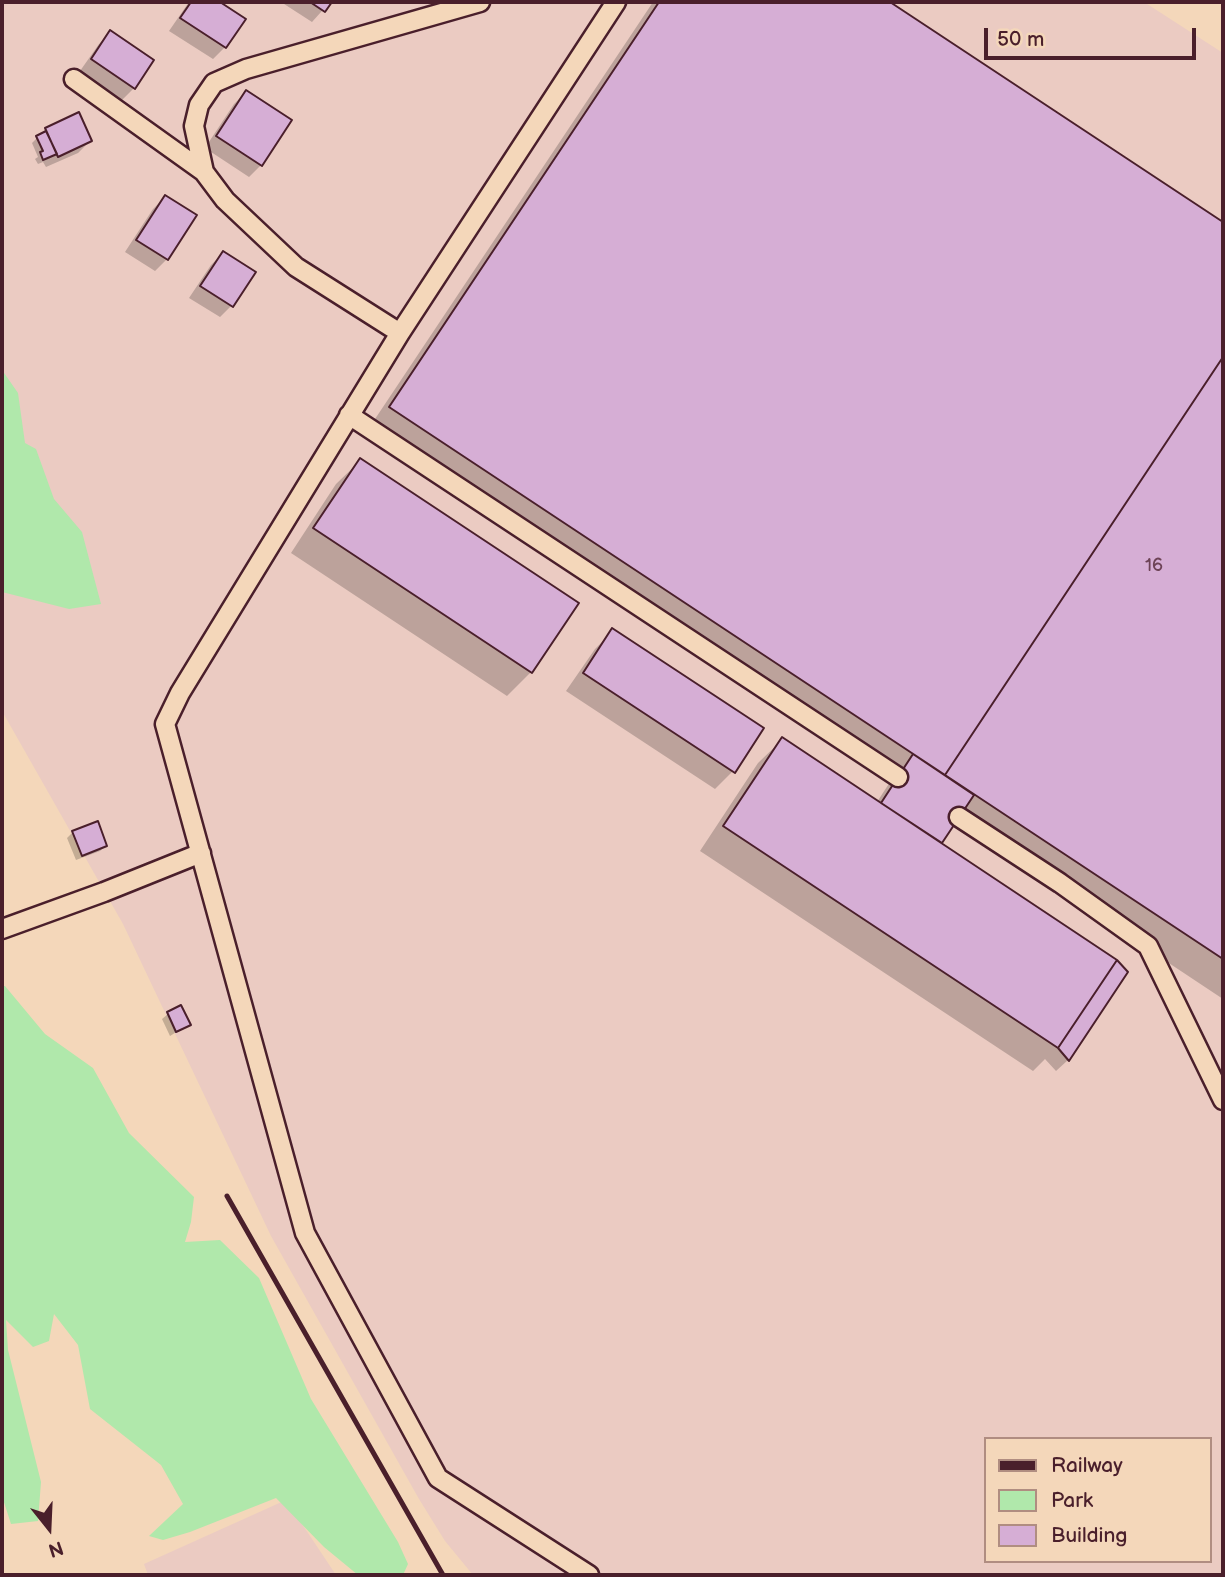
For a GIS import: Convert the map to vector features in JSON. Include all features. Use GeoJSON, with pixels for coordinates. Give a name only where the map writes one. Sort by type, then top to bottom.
{"type":"FeatureCollection","features":[{"type":"Feature","properties":{"kind":"lane"},"geometry":{"type":"LineString","coordinates":[[204,172],[194,126],[199,105],[214,83],[246,69],[480,2]]}},
{"type":"Feature","properties":{"kind":"lane"},"geometry":{"type":"LineString","coordinates":[[589,1575],[438,1478],[305,1233],[165,724],[180,692],[400,333],[616,2]]}},
{"type":"Feature","properties":{"kind":"lane"},"geometry":{"type":"LineString","coordinates":[[74,79],[204,172],[225,200],[296,267],[400,333]]}},
{"type":"Feature","properties":{"kind":"lane"},"geometry":{"type":"LineString","coordinates":[[349,415],[898,776]]}},
{"type":"Feature","properties":{"kind":"lane"},"geometry":{"type":"LineString","coordinates":[[959,817],[1060,883],[1147,946],[1223,1100]]}},
{"type":"Feature","properties":{"kind":"lane"},"geometry":{"type":"LineString","coordinates":[[2,929],[201,853]]}},
{"type":"Feature","properties":{"kind":"shaded area"},"geometry":{"type":"Polygon","coordinates":[[[2,2],[1144,2],[1223,53],[1223,1575],[473,1575],[445,1541],[419,1499],[271,1236],[123,924],[2,711],[2,2]]]}},
{"type":"Feature","properties":{"kind":"shaded area"},"geometry":{"type":"Polygon","coordinates":[[[286,1500],[336,1575],[148,1575],[144,1564],[286,1500]]]}},
{"type":"Feature","properties":{"kind":"green space"},"geometry":{"type":"Polygon","coordinates":[[[2,370],[18,393],[25,443],[36,449],[54,499],[82,532],[101,604],[69,609],[2,592],[2,370]]]}},
{"type":"Feature","properties":{"kind":"green space"},"geometry":{"type":"Polygon","coordinates":[[[2,986],[5,986],[45,1034],[93,1068],[129,1133],[194,1197],[185,1242],[220,1240],[259,1278],[311,1399],[398,1542],[408,1564],[403,1575],[358,1575],[324,1547],[276,1498],[190,1532],[163,1540],[149,1536],[183,1504],[161,1465],[90,1409],[78,1345],[54,1314],[49,1341],[33,1347],[6,1320],[8,1350],[41,1482],[38,1521],[11,1524],[2,1496],[2,986]]]}},
{"type":"Feature","properties":{"kind":"building"},"geometry":{"type":"Polygon","coordinates":[[[191,2],[220,2],[246,19],[226,48],[180,18],[191,2]]]}},
{"type":"Feature","properties":{"kind":"building"},"geometry":{"type":"Polygon","coordinates":[[[310,2],[332,2],[325,12],[310,2]]]}},
{"type":"Feature","properties":{"kind":"building"},"geometry":{"type":"Polygon","coordinates":[[[659,2],[890,2],[1223,222],[1223,357],[945,775],[389,407],[659,2]]]}},
{"type":"Feature","properties":{"kind":"building"},"geometry":{"type":"Polygon","coordinates":[[[110,30],[154,60],[135,89],[91,59],[110,30]]]}},
{"type":"Feature","properties":{"kind":"building"},"geometry":{"type":"Polygon","coordinates":[[[246,90],[292,120],[262,166],[216,136],[246,90]]]}},
{"type":"Feature","properties":{"kind":"building"},"geometry":{"type":"Polygon","coordinates":[[[79,112],[92,141],[58,157],[45,128],[79,112]]]}},
{"type":"Feature","properties":{"kind":"building"},"geometry":{"type":"Polygon","coordinates":[[[46,131],[57,154],[43,160],[40,152],[43,151],[36,136],[46,131]]]}},
{"type":"Feature","properties":{"kind":"building"},"geometry":{"type":"Polygon","coordinates":[[[165,195],[197,215],[168,260],[136,240],[165,195]]]}},
{"type":"Feature","properties":{"kind":"building"},"geometry":{"type":"Polygon","coordinates":[[[223,251],[256,272],[233,307],[200,286],[223,251]]]}},
{"type":"Feature","properties":{"kind":"building"},"geometry":{"type":"Polygon","coordinates":[[[1223,357],[1223,959],[945,775],[1223,357]]]}},
{"type":"Feature","properties":{"kind":"building"},"geometry":{"type":"Polygon","coordinates":[[[360,458],[579,603],[532,673],[313,528],[360,458]]]}},
{"type":"Feature","properties":{"kind":"building"},"geometry":{"type":"Polygon","coordinates":[[[612,628],[764,728],[735,773],[583,673],[612,628]]]}},
{"type":"Feature","properties":{"kind":"building"},"geometry":{"type":"Polygon","coordinates":[[[782,737],[1117,960],[1058,1048],[723,826],[782,737]]]}},
{"type":"Feature","properties":{"kind":"building"},"geometry":{"type":"Polygon","coordinates":[[[913,754],[974,795],[942,843],[881,803],[913,754]]]}},
{"type":"Feature","properties":{"kind":"building"},"geometry":{"type":"Polygon","coordinates":[[[98,821],[107,846],[82,856],[72,831],[98,821]]]}},
{"type":"Feature","properties":{"kind":"building"},"geometry":{"type":"Polygon","coordinates":[[[1117,960],[1128,972],[1069,1061],[1058,1048],[1117,960]]]}},
{"type":"Feature","properties":{"kind":"building"},"geometry":{"type":"Polygon","coordinates":[[[181,1005],[191,1025],[176,1032],[167,1012],[181,1005]]]}},
{"type":"Feature","properties":{"kind":"railway"},"geometry":{"type":"LineString","coordinates":[[227,1196],[443,1575]]}}]}
